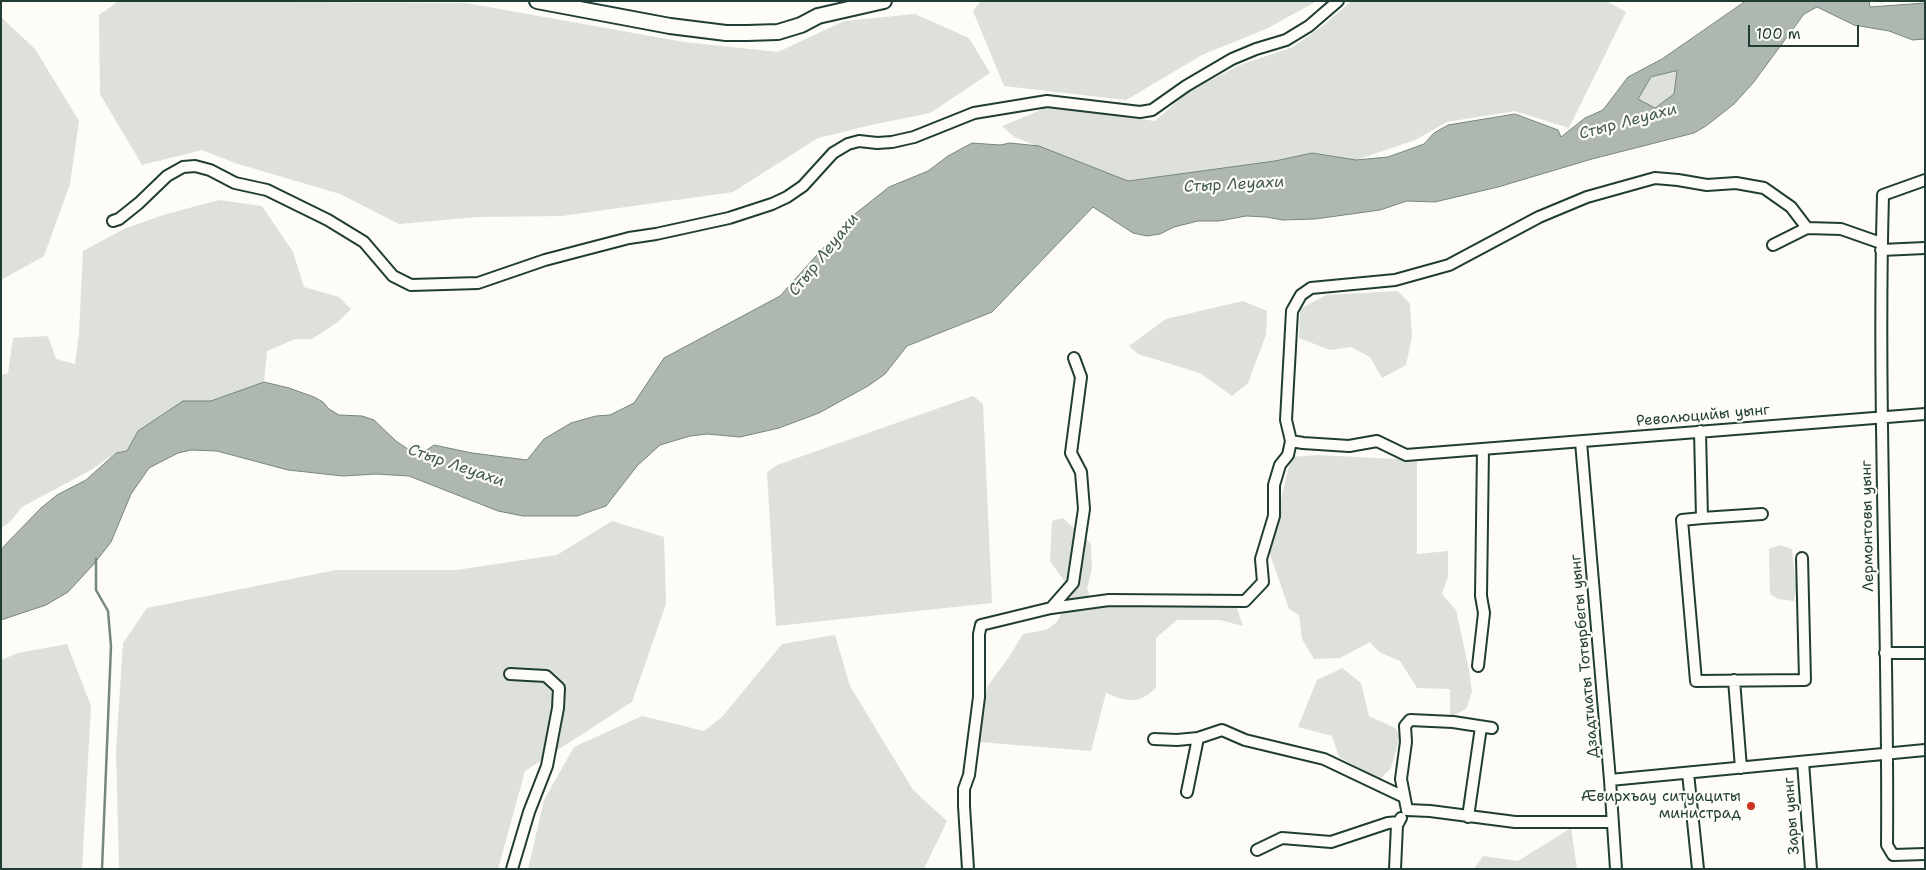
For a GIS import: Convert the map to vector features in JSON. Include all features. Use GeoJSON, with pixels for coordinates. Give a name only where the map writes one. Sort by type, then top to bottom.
{"type":"FeatureCollection","features":[{"type":"Feature","properties":{"kind":"main road"},"geometry":{"type":"LineString","coordinates":[[537,1],[670,26],[726,33],[778,32],[801,25],[818,16],[884,1]]}},
{"type":"Feature","properties":{"kind":"street"},"geometry":{"type":"LineString","coordinates":[[113,221],[119,219],[139,203],[167,176],[183,167],[195,166],[210,170],[241,185],[267,190],[328,220],[364,242],[393,276],[411,285],[478,283],[564,255],[629,238],[729,218],[772,204],[803,186],[833,153],[848,144],[859,141],[878,144],[892,142],[914,137],[974,113],[1047,101],[1140,112],[1152,110],[1186,86],[1232,59],[1286,40],[1309,26],[1338,1]]}},
{"type":"Feature","properties":{"kind":"street"},"geometry":{"type":"LineString","coordinates":[[968,869],[964,789],[969,775],[979,697],[979,634],[981,625],[1052,608],[1109,600],[1245,601],[1263,582],[1261,559],[1274,516],[1274,485],[1280,465],[1288,454],[1291,441],[1286,420],[1292,311],[1301,295],[1311,288],[1395,280],[1449,265],[1539,217],[1587,197],[1656,178],[1707,186],[1736,183],[1764,188],[1792,207],[1807,228]]}},
{"type":"Feature","properties":{"kind":"street","name":"Лермонтовы уынг"},"geometry":{"type":"LineString","coordinates":[[1925,180],[1883,195],[1881,247],[1881,417],[1888,754],[1887,845],[1893,855],[1925,854]]}},
{"type":"Feature","properties":{"kind":"street"},"geometry":{"type":"LineString","coordinates":[[1773,244],[1807,228],[1840,229],[1881,247],[1925,248]]}},
{"type":"Feature","properties":{"kind":"street"},"geometry":{"type":"LineString","coordinates":[[1052,608],[1072,583],[1084,509],[1081,472],[1071,453],[1081,377],[1074,358]]}},
{"type":"Feature","properties":{"kind":"street","name":"Революцийы уынг"},"geometry":{"type":"LineString","coordinates":[[1291,441],[1349,446],[1377,442],[1406,455],[1581,442],[1700,430],[1925,414]]}},
{"type":"Feature","properties":{"kind":"street"},"geometry":{"type":"LineString","coordinates":[[1700,430],[1702,518]]}},
{"type":"Feature","properties":{"kind":"street","name":"Дзадтиаты Тотырбегы уынг"},"geometry":{"type":"LineString","coordinates":[[1581,442],[1616,869]]}},
{"type":"Feature","properties":{"kind":"street"},"geometry":{"type":"LineString","coordinates":[[1478,666],[1484,613],[1481,596],[1483,450]]}},
{"type":"Feature","properties":{"kind":"street"},"geometry":{"type":"LineString","coordinates":[[1762,514],[1682,520],[1696,681],[1805,680],[1802,558]]}},
{"type":"Feature","properties":{"kind":"street"},"geometry":{"type":"LineString","coordinates":[[1885,653],[1925,653]]}},
{"type":"Feature","properties":{"kind":"street"},"geometry":{"type":"LineString","coordinates":[[510,674],[546,676],[559,688],[558,708],[546,766],[529,812],[512,869]]}},
{"type":"Feature","properties":{"kind":"street"},"geometry":{"type":"LineString","coordinates":[[1734,680],[1740,768]]}},
{"type":"Feature","properties":{"kind":"street"},"geometry":{"type":"LineString","coordinates":[[1395,869],[1398,824],[1407,810],[1401,779],[1406,742],[1405,726],[1410,720],[1453,722],[1492,728]]}},
{"type":"Feature","properties":{"kind":"street"},"geometry":{"type":"LineString","coordinates":[[1468,817],[1480,726]]}},
{"type":"Feature","properties":{"kind":"street"},"geometry":{"type":"LineString","coordinates":[[1154,739],[1198,738],[1222,730],[1245,740],[1324,758],[1404,797]]}},
{"type":"Feature","properties":{"kind":"street"},"geometry":{"type":"LineString","coordinates":[[1187,792],[1198,738]]}},
{"type":"Feature","properties":{"kind":"street"},"geometry":{"type":"LineString","coordinates":[[1610,780],[1925,750]]}},
{"type":"Feature","properties":{"kind":"street","name":"Зары уынг"},"geometry":{"type":"LineString","coordinates":[[1803,762],[1811,869]]}},
{"type":"Feature","properties":{"kind":"street"},"geometry":{"type":"LineString","coordinates":[[1688,773],[1698,869]]}},
{"type":"Feature","properties":{"kind":"street"},"geometry":{"type":"LineString","coordinates":[[1407,810],[1430,811],[1515,822],[1613,822]]}},
{"type":"Feature","properties":{"kind":"street"},"geometry":{"type":"LineString","coordinates":[[1257,850],[1282,838],[1331,842],[1388,823],[1399,822]]}},
{"type":"Feature","properties":{"kind":"shaded area"},"geometry":{"type":"Polygon","coordinates":[[[119,1],[466,3],[684,42],[778,52],[844,21],[915,14],[969,38],[990,73],[930,113],[818,138],[733,192],[562,216],[477,217],[399,224],[340,194],[235,163],[202,150],[142,165],[100,94],[99,15],[119,1]]]}},
{"type":"Feature","properties":{"kind":"shaded area"},"geometry":{"type":"Polygon","coordinates":[[[981,1],[1317,1],[1268,28],[1202,55],[1126,100],[1004,86],[973,11],[981,1]]]}},
{"type":"Feature","properties":{"kind":"shaded area"},"geometry":{"type":"Polygon","coordinates":[[[1351,1],[1606,1],[1626,12],[1569,128],[1515,111],[1447,122],[1415,140],[1356,160],[1312,153],[1275,161],[1128,181],[1014,137],[1002,126],[1048,107],[1155,121],[1188,92],[1240,65],[1293,47],[1324,25],[1351,1]]]}},
{"type":"Feature","properties":{"kind":"shaded area"},"geometry":{"type":"Polygon","coordinates":[[[1,17],[35,49],[79,121],[70,184],[44,256],[1,280],[1,17]]]}},
{"type":"Feature","properties":{"kind":"shaded area"},"geometry":{"type":"Polygon","coordinates":[[[1678,71],[1674,94],[1654,108],[1637,99],[1651,77],[1678,71]]]}},
{"type":"Feature","properties":{"kind":"shaded area"},"geometry":{"type":"Polygon","coordinates":[[[219,200],[262,206],[293,252],[304,287],[339,297],[351,309],[338,322],[312,339],[295,339],[267,351],[264,382],[211,401],[183,401],[138,431],[127,451],[115,453],[91,470],[22,507],[10,522],[1,528],[1,375],[8,373],[13,338],[48,336],[56,359],[75,364],[79,334],[83,251],[124,229],[163,215],[219,200]]]}},
{"type":"Feature","properties":{"kind":"shaded area"},"geometry":{"type":"Polygon","coordinates":[[[1398,291],[1410,304],[1412,337],[1406,365],[1382,378],[1370,357],[1351,347],[1330,350],[1299,338],[1300,309],[1326,295],[1398,291]]]}},
{"type":"Feature","properties":{"kind":"shaded area"},"geometry":{"type":"Polygon","coordinates":[[[1243,301],[1267,311],[1266,335],[1248,383],[1232,396],[1200,373],[1138,354],[1129,346],[1166,319],[1243,301]]]}},
{"type":"Feature","properties":{"kind":"shaded area"},"geometry":{"type":"Polygon","coordinates":[[[973,396],[983,404],[992,603],[776,626],[767,472],[777,465],[973,396]]]}},
{"type":"Feature","properties":{"kind":"shaded area"},"geometry":{"type":"Polygon","coordinates":[[[1317,455],[1417,460],[1417,554],[1448,551],[1448,576],[1442,594],[1456,610],[1469,670],[1472,692],[1466,709],[1450,717],[1450,689],[1417,688],[1400,661],[1379,652],[1370,642],[1340,658],[1314,659],[1302,639],[1299,615],[1289,609],[1269,551],[1291,457],[1317,455]]]}},
{"type":"Feature","properties":{"kind":"shaded area"},"geometry":{"type":"Polygon","coordinates":[[[1063,518],[1091,544],[1092,568],[1087,589],[1094,605],[1124,605],[1209,593],[1236,605],[1243,626],[1220,620],[1177,620],[1156,638],[1156,688],[1143,697],[1132,700],[1126,700],[1106,693],[1091,751],[979,742],[987,687],[1023,634],[1046,630],[1057,622],[1065,606],[1065,582],[1050,561],[1052,521],[1063,518]]]}},
{"type":"Feature","properties":{"kind":"shaded area"},"geometry":{"type":"Polygon","coordinates":[[[612,521],[664,537],[666,604],[632,702],[525,771],[498,869],[119,869],[116,750],[123,643],[147,608],[336,570],[456,570],[557,555],[612,521]]]}},
{"type":"Feature","properties":{"kind":"shaded area"},"geometry":{"type":"Polygon","coordinates":[[[1780,545],[1792,549],[1796,588],[1794,601],[1778,599],[1770,594],[1769,549],[1780,545]]]}},
{"type":"Feature","properties":{"kind":"shaded area"},"geometry":{"type":"Polygon","coordinates":[[[835,635],[850,686],[913,790],[947,821],[924,869],[528,869],[544,800],[574,747],[642,716],[704,731],[722,717],[782,644],[835,635]]]}},
{"type":"Feature","properties":{"kind":"shaded area"},"geometry":{"type":"Polygon","coordinates":[[[67,644],[91,706],[82,869],[1,869],[1,660],[18,653],[67,644]]]}},
{"type":"Feature","properties":{"kind":"shaded area"},"geometry":{"type":"Polygon","coordinates":[[[1342,668],[1361,683],[1369,716],[1395,728],[1400,736],[1391,768],[1380,779],[1339,757],[1332,736],[1298,727],[1317,680],[1342,668]]]}},
{"type":"Feature","properties":{"kind":"shaded area"},"geometry":{"type":"Polygon","coordinates":[[[1571,828],[1577,869],[1474,869],[1483,856],[1518,861],[1571,828]]]}},
{"type":"Feature","properties":{"kind":"water","name":"Стыр Леуахи"},"geometry":{"type":"Polygon","coordinates":[[[1746,1],[1869,1],[1870,7],[1925,3],[1925,39],[1913,40],[1889,31],[1854,25],[1817,7],[1804,14],[1753,83],[1734,104],[1694,133],[1592,159],[1498,187],[1435,202],[1407,201],[1380,210],[1315,219],[1283,220],[1246,216],[1219,221],[1198,221],[1174,227],[1160,234],[1147,236],[1133,233],[1093,207],[992,312],[907,346],[885,374],[868,386],[819,413],[779,428],[740,437],[707,434],[690,436],[660,445],[637,466],[606,506],[577,516],[523,516],[498,511],[409,476],[376,474],[343,476],[288,470],[217,451],[191,450],[178,453],[149,468],[131,494],[111,542],[68,592],[46,605],[1,620],[1,550],[41,508],[57,495],[86,480],[116,453],[127,451],[138,431],[183,401],[211,401],[264,382],[314,397],[339,415],[362,416],[374,420],[396,441],[418,456],[434,445],[472,453],[527,460],[544,439],[571,423],[596,416],[610,415],[634,403],[664,358],[780,296],[850,218],[889,187],[928,171],[948,156],[972,143],[1000,145],[1010,143],[1039,146],[1128,181],[1275,161],[1312,153],[1356,160],[1388,157],[1424,144],[1434,133],[1448,125],[1515,114],[1558,130],[1561,137],[1585,118],[1603,110],[1628,77],[1662,59],[1746,1]],[[1677,71],[1651,77],[1638,99],[1655,108],[1674,94],[1677,71]]]}},
{"type":"Feature","properties":{"kind":"waterway"},"geometry":{"type":"LineString","coordinates":[[96,559],[96,590],[108,611],[111,646],[102,869]]}},
{"type":"Feature","properties":{"kind":"place","name":"Æвирхъау ситуациты министрад"},"geometry":{"type":"Point","coordinates":[1751,806]}}]}
